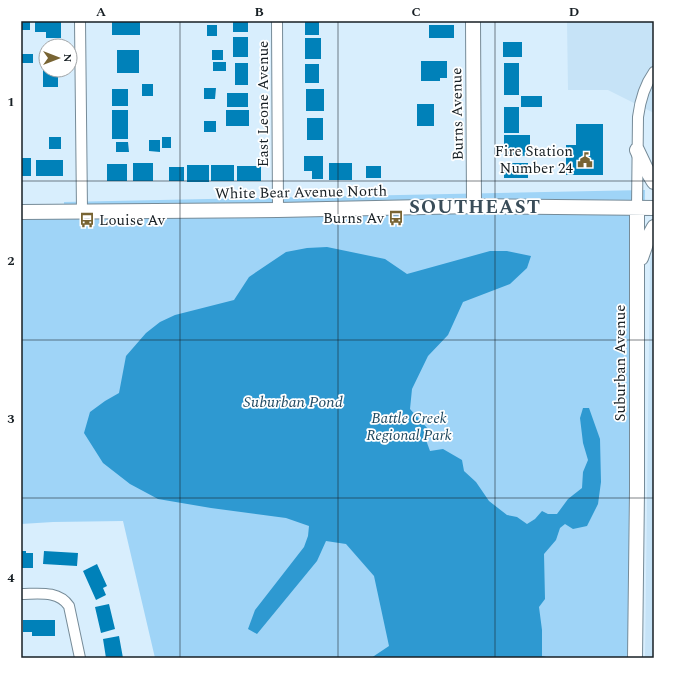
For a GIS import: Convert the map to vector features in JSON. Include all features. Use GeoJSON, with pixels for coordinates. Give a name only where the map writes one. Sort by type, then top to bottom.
{"type":"FeatureCollection","features":[{"type":"Feature","properties":{"kind":"street"},"geometry":{"type":"LineString","coordinates":[[80,21],[82,211]]}},
{"type":"Feature","properties":{"kind":"street","name":"East Leone Avenue"},"geometry":{"type":"LineString","coordinates":[[277,21],[278,210]]}},
{"type":"Feature","properties":{"kind":"street","name":"Burns Avenue"},"geometry":{"type":"LineString","coordinates":[[472,21],[474,206]]}},
{"type":"Feature","properties":{"kind":"street","name":"Suburban Avenue"},"geometry":{"type":"LineString","coordinates":[[635,658],[637,491],[637,123],[644,90],[654,72]]}},
{"type":"Feature","properties":{"kind":"street"},"geometry":{"type":"LineString","coordinates":[[637,150],[654,182]]}},
{"type":"Feature","properties":{"kind":"street","name":"White Bear Avenue North"},"geometry":{"type":"LineString","coordinates":[[21,212],[278,210],[474,206],[654,208]]}},
{"type":"Feature","properties":{"kind":"street"},"geometry":{"type":"LineString","coordinates":[[637,286],[642,256],[648,238],[654,227]]}},
{"type":"Feature","properties":{"kind":"street"},"geometry":{"type":"LineString","coordinates":[[21,594],[51,594],[64,600],[69,606],[80,658]]}},
{"type":"Feature","properties":{"kind":"shaded area"},"geometry":{"type":"Polygon","coordinates":[[[567,21],[654,21],[654,113],[608,90],[568,90],[567,21]]]}},
{"type":"Feature","properties":{"kind":"shaded area"},"geometry":{"type":"Polygon","coordinates":[[[652,254],[654,254],[654,658],[645,658],[650,261],[652,254]]]}},
{"type":"Feature","properties":{"kind":"green space","name":"Battle Creek Regional Park"},"geometry":{"type":"Polygon","coordinates":[[[645,190],[639,658],[155,658],[123,521],[21,524],[21,214],[64,213],[64,202],[645,190]]]}},
{"type":"Feature","properties":{"kind":"water","name":"Suburban Pond"},"geometry":{"type":"Polygon","coordinates":[[[327,247],[385,259],[407,274],[490,251],[507,251],[531,256],[527,268],[510,284],[463,302],[448,335],[428,356],[412,389],[410,409],[428,429],[426,440],[430,451],[443,449],[462,460],[464,471],[476,482],[489,501],[507,515],[517,517],[527,524],[535,519],[542,511],[548,514],[557,514],[568,499],[582,488],[583,472],[588,460],[583,443],[580,418],[583,408],[589,408],[600,439],[601,482],[598,504],[587,526],[573,529],[565,524],[560,528],[556,540],[544,554],[545,599],[539,607],[542,630],[542,656],[551,658],[371,658],[389,646],[374,576],[346,544],[326,541],[317,561],[257,634],[248,629],[255,610],[304,547],[308,536],[309,526],[286,518],[158,499],[130,484],[103,463],[84,433],[90,412],[119,393],[126,356],[146,333],[160,322],[175,315],[234,300],[249,277],[286,252],[307,248],[327,247]]]}},
{"type":"Feature","properties":{"kind":"building"},"geometry":{"type":"Polygon","coordinates":[[[21,21],[30,21],[30,30],[21,30],[21,21]]]}},
{"type":"Feature","properties":{"kind":"building"},"geometry":{"type":"Polygon","coordinates":[[[35,21],[61,21],[61,38],[46,38],[46,32],[35,32],[35,21]]]}},
{"type":"Feature","properties":{"kind":"building"},"geometry":{"type":"Polygon","coordinates":[[[112,21],[140,21],[140,35],[112,35],[112,21]]]}},
{"type":"Feature","properties":{"kind":"building"},"geometry":{"type":"Polygon","coordinates":[[[233,21],[248,21],[248,32],[233,32],[233,21]]]}},
{"type":"Feature","properties":{"kind":"building"},"geometry":{"type":"Polygon","coordinates":[[[305,21],[319,21],[319,35],[305,35],[305,21]]]}},
{"type":"Feature","properties":{"kind":"building"},"geometry":{"type":"Polygon","coordinates":[[[207,25],[217,25],[217,36],[207,36],[207,25]]]}},
{"type":"Feature","properties":{"kind":"building"},"geometry":{"type":"Polygon","coordinates":[[[429,25],[454,25],[454,38],[429,38],[429,25]]]}},
{"type":"Feature","properties":{"kind":"building"},"geometry":{"type":"Polygon","coordinates":[[[233,37],[248,37],[248,57],[233,57],[233,37]]]}},
{"type":"Feature","properties":{"kind":"building"},"geometry":{"type":"Polygon","coordinates":[[[305,38],[321,38],[321,59],[305,59],[305,38]]]}},
{"type":"Feature","properties":{"kind":"building"},"geometry":{"type":"Polygon","coordinates":[[[503,42],[522,42],[522,57],[503,57],[503,42]]]}},
{"type":"Feature","properties":{"kind":"building"},"geometry":{"type":"Polygon","coordinates":[[[117,50],[139,50],[139,73],[117,73],[117,50]]]}},
{"type":"Feature","properties":{"kind":"building"},"geometry":{"type":"Polygon","coordinates":[[[212,50],[223,50],[223,60],[212,60],[212,50]]]}},
{"type":"Feature","properties":{"kind":"building"},"geometry":{"type":"Polygon","coordinates":[[[22,54],[33,54],[33,63],[22,63],[22,54]]]}},
{"type":"Feature","properties":{"kind":"building"},"geometry":{"type":"Polygon","coordinates":[[[421,61],[447,61],[447,78],[440,78],[440,81],[421,81],[421,61]]]}},
{"type":"Feature","properties":{"kind":"building"},"geometry":{"type":"Polygon","coordinates":[[[213,62],[226,62],[226,71],[213,71],[213,62]]]}},
{"type":"Feature","properties":{"kind":"building"},"geometry":{"type":"Polygon","coordinates":[[[235,63],[248,63],[248,85],[235,85],[235,63]]]}},
{"type":"Feature","properties":{"kind":"building"},"geometry":{"type":"Polygon","coordinates":[[[504,63],[519,63],[519,95],[504,95],[504,63]]]}},
{"type":"Feature","properties":{"kind":"building"},"geometry":{"type":"Polygon","coordinates":[[[305,64],[319,64],[319,83],[305,83],[305,64]]]}},
{"type":"Feature","properties":{"kind":"building"},"geometry":{"type":"Polygon","coordinates":[[[43,78],[58,78],[58,87],[43,87],[43,78]]]}},
{"type":"Feature","properties":{"kind":"building"},"geometry":{"type":"Polygon","coordinates":[[[142,84],[153,84],[153,96],[142,96],[142,84]]]}},
{"type":"Feature","properties":{"kind":"building"},"geometry":{"type":"Polygon","coordinates":[[[204,88],[216,88],[215,99],[204,99],[204,88]]]}},
{"type":"Feature","properties":{"kind":"building"},"geometry":{"type":"Polygon","coordinates":[[[112,89],[128,89],[128,106],[112,106],[112,89]]]}},
{"type":"Feature","properties":{"kind":"building"},"geometry":{"type":"Polygon","coordinates":[[[306,89],[324,89],[324,111],[306,111],[306,89]]]}},
{"type":"Feature","properties":{"kind":"building"},"geometry":{"type":"Polygon","coordinates":[[[227,93],[248,93],[248,107],[227,107],[227,93]]]}},
{"type":"Feature","properties":{"kind":"building"},"geometry":{"type":"Polygon","coordinates":[[[521,96],[542,96],[542,107],[521,107],[521,96]]]}},
{"type":"Feature","properties":{"kind":"building"},"geometry":{"type":"Polygon","coordinates":[[[417,104],[434,104],[434,126],[417,126],[417,104]]]}},
{"type":"Feature","properties":{"kind":"building"},"geometry":{"type":"Polygon","coordinates":[[[504,107],[519,107],[519,133],[504,133],[504,107]]]}},
{"type":"Feature","properties":{"kind":"building"},"geometry":{"type":"Polygon","coordinates":[[[112,110],[128,110],[128,139],[112,139],[112,110]]]}},
{"type":"Feature","properties":{"kind":"building"},"geometry":{"type":"Polygon","coordinates":[[[226,110],[249,110],[249,126],[226,126],[226,110]]]}},
{"type":"Feature","properties":{"kind":"building"},"geometry":{"type":"Polygon","coordinates":[[[307,118],[323,118],[323,140],[307,140],[307,118]]]}},
{"type":"Feature","properties":{"kind":"building"},"geometry":{"type":"Polygon","coordinates":[[[204,121],[216,121],[216,132],[204,132],[204,121]]]}},
{"type":"Feature","properties":{"kind":"building","name":"Fire Station Number 24"},"geometry":{"type":"Polygon","coordinates":[[[576,124],[603,124],[603,175],[566,175],[566,145],[576,145],[576,124]]]}},
{"type":"Feature","properties":{"kind":"building"},"geometry":{"type":"Polygon","coordinates":[[[504,135],[530,135],[530,156],[504,155],[504,135]]]}},
{"type":"Feature","properties":{"kind":"building"},"geometry":{"type":"Polygon","coordinates":[[[49,137],[61,137],[61,149],[49,149],[49,137]]]}},
{"type":"Feature","properties":{"kind":"building"},"geometry":{"type":"Polygon","coordinates":[[[162,137],[171,137],[171,148],[162,148],[162,137]]]}},
{"type":"Feature","properties":{"kind":"building"},"geometry":{"type":"Polygon","coordinates":[[[149,140],[160,140],[160,152],[149,151],[149,140]]]}},
{"type":"Feature","properties":{"kind":"building"},"geometry":{"type":"Polygon","coordinates":[[[116,142],[128,142],[129,152],[116,152],[116,142]]]}},
{"type":"Feature","properties":{"kind":"building"},"geometry":{"type":"Polygon","coordinates":[[[304,156],[323,156],[323,179],[312,179],[312,171],[304,171],[304,156]]]}},
{"type":"Feature","properties":{"kind":"building"},"geometry":{"type":"Polygon","coordinates":[[[21,158],[31,158],[31,176],[21,176],[21,158]]]}},
{"type":"Feature","properties":{"kind":"building"},"geometry":{"type":"Polygon","coordinates":[[[36,160],[63,160],[63,176],[36,176],[36,160]]]}},
{"type":"Feature","properties":{"kind":"building"},"geometry":{"type":"Polygon","coordinates":[[[133,163],[153,163],[153,181],[133,181],[133,163]]]}},
{"type":"Feature","properties":{"kind":"building"},"geometry":{"type":"Polygon","coordinates":[[[329,163],[352,163],[352,180],[329,180],[329,163]]]}},
{"type":"Feature","properties":{"kind":"building"},"geometry":{"type":"Polygon","coordinates":[[[504,163],[528,163],[528,178],[504,178],[504,163]]]}},
{"type":"Feature","properties":{"kind":"building"},"geometry":{"type":"Polygon","coordinates":[[[107,164],[127,164],[127,181],[107,181],[107,164]]]}},
{"type":"Feature","properties":{"kind":"building"},"geometry":{"type":"Polygon","coordinates":[[[187,165],[209,165],[209,182],[187,182],[187,165]]]}},
{"type":"Feature","properties":{"kind":"building"},"geometry":{"type":"Polygon","coordinates":[[[211,165],[234,165],[234,181],[211,181],[211,165]]]}},
{"type":"Feature","properties":{"kind":"building"},"geometry":{"type":"Polygon","coordinates":[[[237,166],[261,166],[261,181],[237,181],[237,166]]]}},
{"type":"Feature","properties":{"kind":"building"},"geometry":{"type":"Polygon","coordinates":[[[366,166],[381,166],[381,178],[366,178],[366,166]]]}},
{"type":"Feature","properties":{"kind":"building"},"geometry":{"type":"Polygon","coordinates":[[[169,167],[184,167],[184,181],[169,181],[169,167]]]}},
{"type":"Feature","properties":{"kind":"building"},"geometry":{"type":"Polygon","coordinates":[[[21,551],[33,553],[33,568],[21,568],[21,551]]]}},
{"type":"Feature","properties":{"kind":"building"},"geometry":{"type":"Polygon","coordinates":[[[44,551],[78,553],[77,566],[43,564],[44,551]]]}},
{"type":"Feature","properties":{"kind":"building"},"geometry":{"type":"Polygon","coordinates":[[[97,564],[107,586],[103,588],[106,595],[96,600],[83,571],[97,564]]]}},
{"type":"Feature","properties":{"kind":"building"},"geometry":{"type":"Polygon","coordinates":[[[109,604],[115,629],[101,633],[95,607],[109,604]]]}},
{"type":"Feature","properties":{"kind":"building"},"geometry":{"type":"Polygon","coordinates":[[[23,620],[55,620],[55,636],[32,636],[32,632],[23,632],[23,620]]]}},
{"type":"Feature","properties":{"kind":"building"},"geometry":{"type":"Polygon","coordinates":[[[119,636],[123,658],[106,658],[103,639],[119,636]]]}},
{"type":"Feature","properties":{"kind":"place","name":"Fire Station Number 24"},"geometry":{"type":"Point","coordinates":[585,160]}},
{"type":"Feature","properties":{"kind":"place","name":"Burns Av"},"geometry":{"type":"Point","coordinates":[396,218]}},
{"type":"Feature","properties":{"kind":"place","name":"Louise Av"},"geometry":{"type":"Point","coordinates":[87,220]}},
{"type":"Feature","properties":{"kind":"district","name":"SOUTHEAST"},"geometry":{"type":"Point","coordinates":[475,206]}}]}
